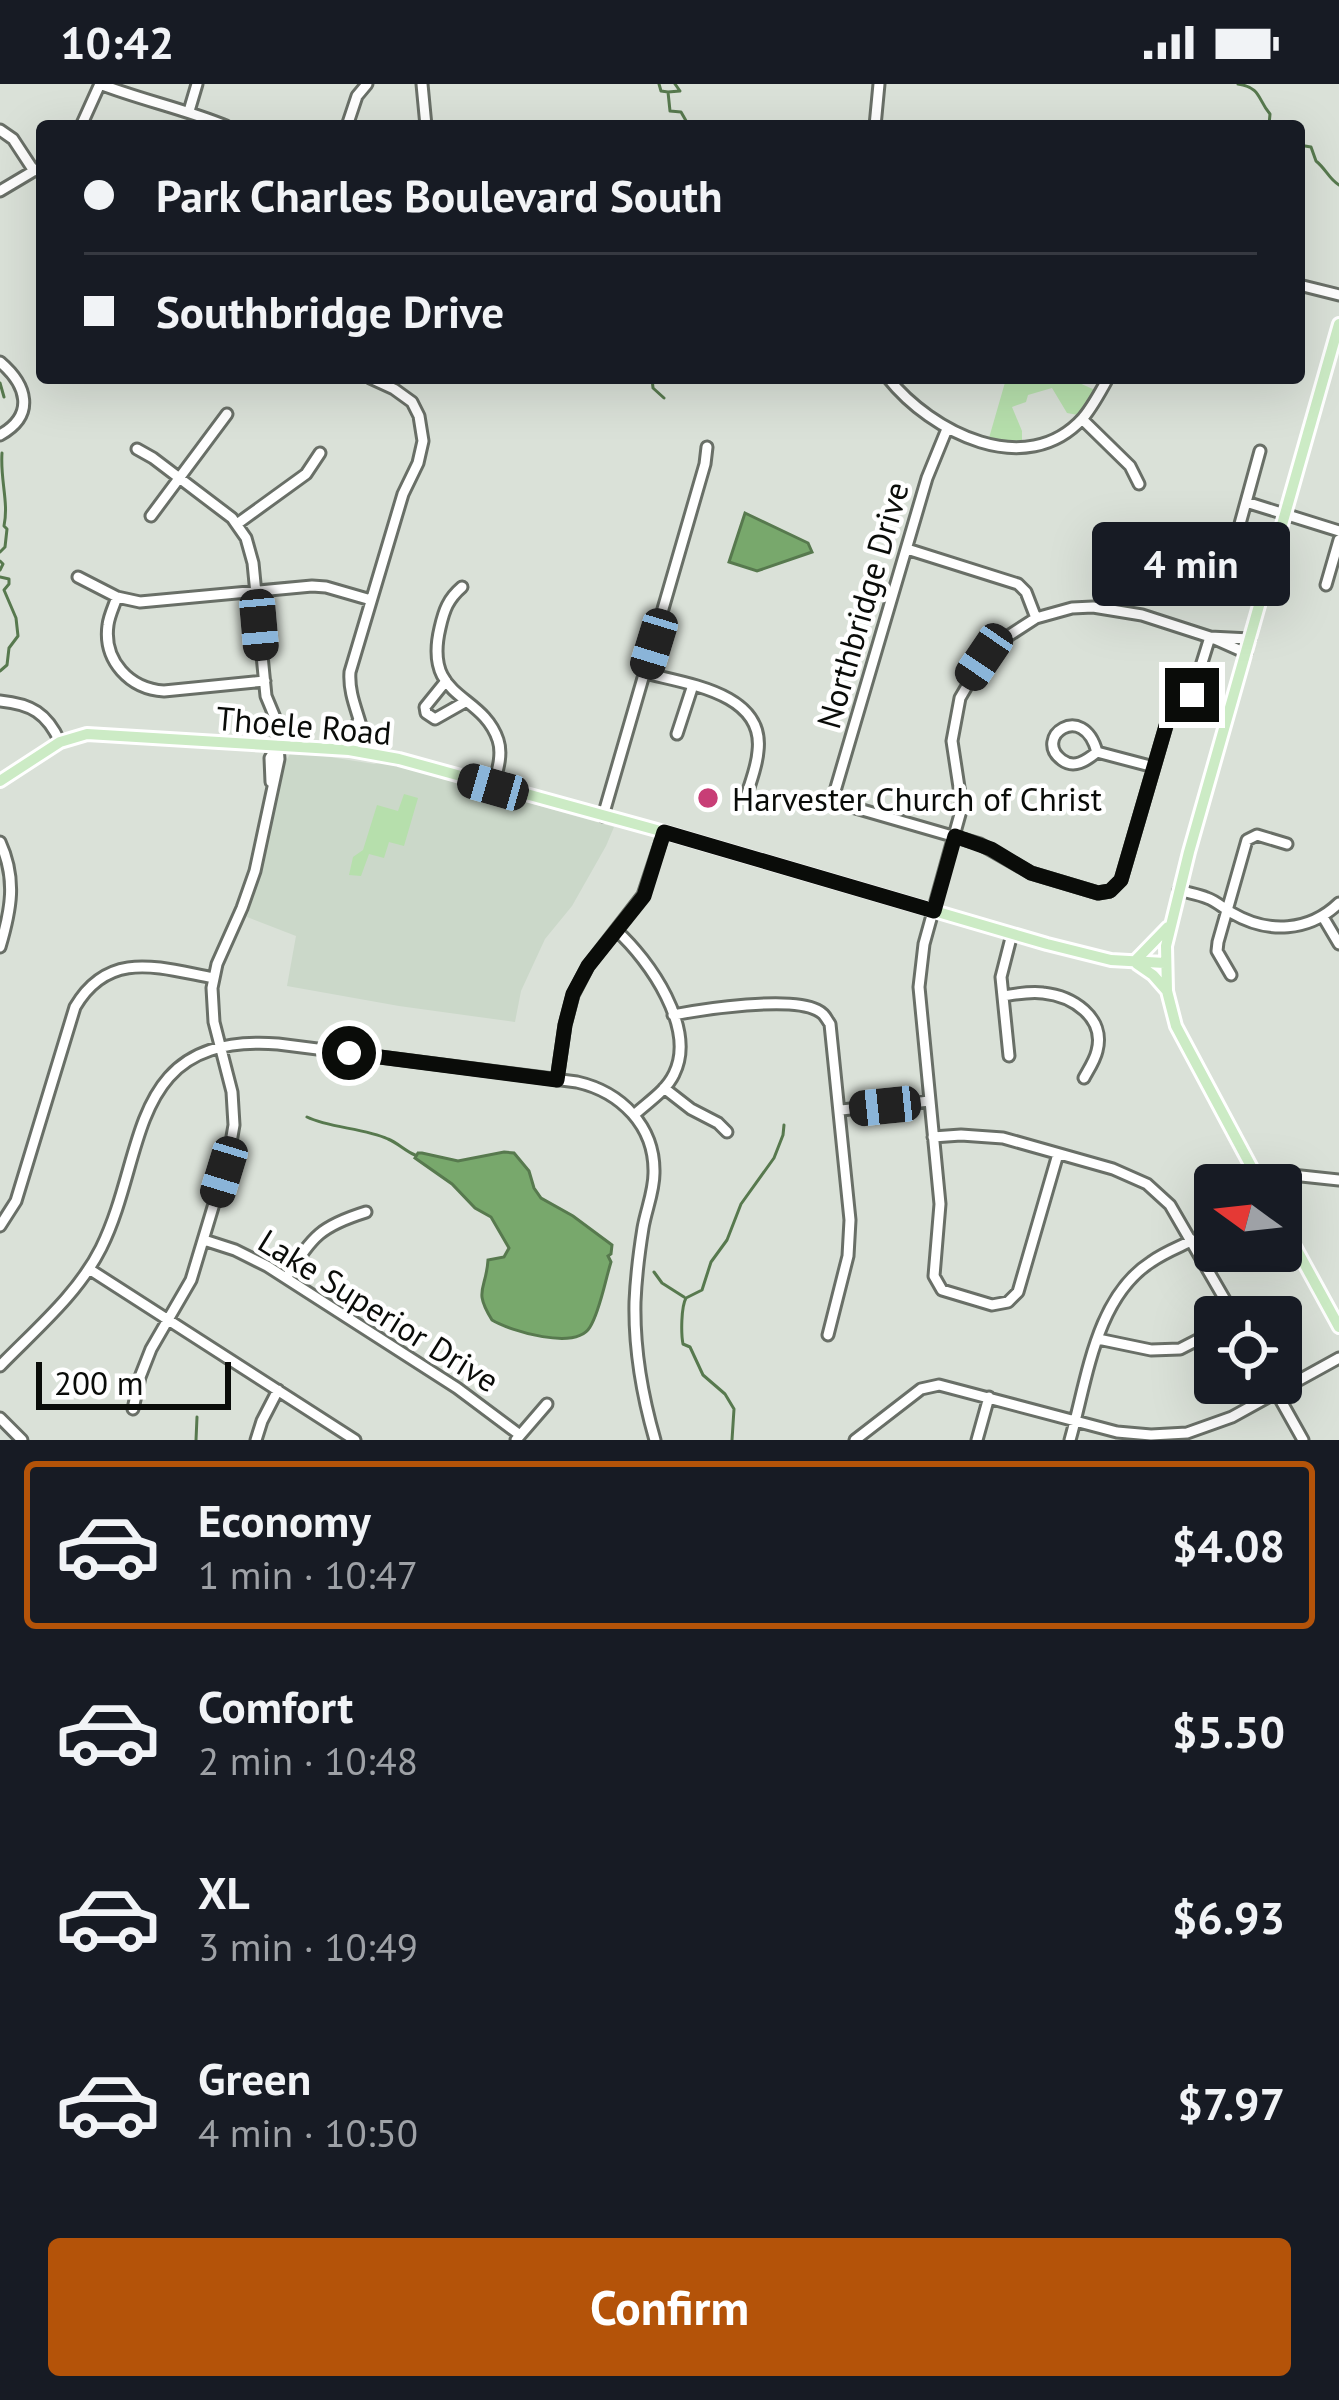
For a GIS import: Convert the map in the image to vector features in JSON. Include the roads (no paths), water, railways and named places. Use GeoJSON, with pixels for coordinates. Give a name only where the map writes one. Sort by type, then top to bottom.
{"type":"FeatureCollection","features":[{"type":"Feature","properties":{"kind":"main road"},"geometry":{"type":"LineString","coordinates":[[1252,1164],[1181,1040],[1167,991],[1165,963],[1179,890],[1339,324]]}},
{"type":"Feature","properties":{"kind":"main road","name":"Thoele Road"},"geometry":{"type":"LineString","coordinates":[[60,742],[86,734],[359,752],[399,759],[1012,934],[1111,960],[1165,963]]}},
{"type":"Feature","properties":{"kind":"main road"},"geometry":{"type":"LineString","coordinates":[[0,782],[60,742]]}},
{"type":"Feature","properties":{"kind":"main road"},"geometry":{"type":"LineString","coordinates":[[1167,991],[1135,962],[1170,925]]}},
{"type":"Feature","properties":{"kind":"main road"},"geometry":{"type":"LineString","coordinates":[[1302,1259],[1339,1327]]}},
{"type":"Feature","properties":{"kind":"street"},"geometry":{"type":"LineString","coordinates":[[84,120],[100,84],[211,120]]}},
{"type":"Feature","properties":{"kind":"street"},"geometry":{"type":"LineString","coordinates":[[189,111],[197,84]]}},
{"type":"Feature","properties":{"kind":"street"},"geometry":{"type":"LineString","coordinates":[[349,120],[367,84]]}},
{"type":"Feature","properties":{"kind":"street"},"geometry":{"type":"LineString","coordinates":[[422,84],[425,120]]}},
{"type":"Feature","properties":{"kind":"street"},"geometry":{"type":"LineString","coordinates":[[876,120],[879,84]]}},
{"type":"Feature","properties":{"kind":"street"},"geometry":{"type":"LineString","coordinates":[[0,130],[36,167]]}},
{"type":"Feature","properties":{"kind":"street"},"geometry":{"type":"LineString","coordinates":[[0,190],[36,170]]}},
{"type":"Feature","properties":{"kind":"street"},"geometry":{"type":"LineString","coordinates":[[1305,286],[1339,295]]}},
{"type":"Feature","properties":{"kind":"street"},"geometry":{"type":"LineString","coordinates":[[0,362],[18,379],[24,397],[20,418],[0,435]]}},
{"type":"Feature","properties":{"kind":"street"},"geometry":{"type":"LineString","coordinates":[[359,752],[365,744],[349,687],[350,672],[423,441],[412,402],[383,384]]}},
{"type":"Feature","properties":{"kind":"street"},"geometry":{"type":"LineString","coordinates":[[894,384],[947,429],[1002,448],[1037,445],[1064,434],[1082,419],[1104,384]]}},
{"type":"Feature","properties":{"kind":"street"},"geometry":{"type":"LineString","coordinates":[[152,516],[227,413]]}},
{"type":"Feature","properties":{"kind":"street"},"geometry":{"type":"LineString","coordinates":[[1082,419],[1130,466],[1138,484]]}},
{"type":"Feature","properties":{"kind":"street","name":"Northbridge Drive"},"geometry":{"type":"LineString","coordinates":[[947,429],[927,478],[835,791],[845,805],[955,836]]}},
{"type":"Feature","properties":{"kind":"street"},"geometry":{"type":"LineString","coordinates":[[603,816],[707,447]]}},
{"type":"Feature","properties":{"kind":"street"},"geometry":{"type":"LineString","coordinates":[[133,1409],[145,1363],[191,1280],[229,1154],[232,1092],[212,1011],[214,978],[255,872],[279,759],[278,728],[268,705],[250,546],[237,524],[137,449]]}},
{"type":"Feature","properties":{"kind":"street"},"geometry":{"type":"LineString","coordinates":[[1232,553],[1260,451]]}},
{"type":"Feature","properties":{"kind":"street"},"geometry":{"type":"LineString","coordinates":[[237,524],[306,474],[320,454]]}},
{"type":"Feature","properties":{"kind":"street"},"geometry":{"type":"LineString","coordinates":[[1246,502],[1339,536],[1326,585]]}},
{"type":"Feature","properties":{"kind":"street"},"geometry":{"type":"LineString","coordinates":[[907,549],[1018,584],[1036,618]]}},
{"type":"Feature","properties":{"kind":"street"},"geometry":{"type":"LineString","coordinates":[[78,577],[117,598],[152,602],[321,586],[371,600]]}},
{"type":"Feature","properties":{"kind":"street"},"geometry":{"type":"LineString","coordinates":[[462,587],[448,601],[439,634],[438,663],[446,681],[483,714],[498,740],[500,760],[493,787]]}},
{"type":"Feature","properties":{"kind":"street"},"geometry":{"type":"LineString","coordinates":[[117,598],[108,639],[120,671],[134,683],[164,691],[265,681]]}},
{"type":"Feature","properties":{"kind":"street"},"geometry":{"type":"LineString","coordinates":[[1058,1154],[1018,1292],[1008,1302],[992,1305],[942,1290],[934,1276],[940,1204],[919,987],[921,958],[962,807],[952,741],[960,698],[984,657],[999,642],[1036,618],[1072,608],[1142,615],[1246,653]]}},
{"type":"Feature","properties":{"kind":"street"},"geometry":{"type":"LineString","coordinates":[[1210,637],[1250,639]]}},
{"type":"Feature","properties":{"kind":"street"},"geometry":{"type":"LineString","coordinates":[[955,836],[991,849],[1031,873],[1098,893],[1110,891],[1121,880],[1168,719],[1192,695],[1210,637]]}},
{"type":"Feature","properties":{"kind":"street"},"geometry":{"type":"LineString","coordinates":[[645,673],[735,700],[756,717],[758,753],[746,797]]}},
{"type":"Feature","properties":{"kind":"street"},"geometry":{"type":"LineString","coordinates":[[446,681],[425,713],[435,719],[465,702]]}},
{"type":"Feature","properties":{"kind":"street"},"geometry":{"type":"LineString","coordinates":[[677,734],[693,685]]}},
{"type":"Feature","properties":{"kind":"street"},"geometry":{"type":"LineString","coordinates":[[0,701],[37,710],[60,742]]}},
{"type":"Feature","properties":{"kind":"street"},"geometry":{"type":"LineString","coordinates":[[1097,752],[1080,726],[1057,731],[1052,742],[1054,752],[1066,764],[1074,765],[1097,752],[1154,767]]}},
{"type":"Feature","properties":{"kind":"street"},"geometry":{"type":"LineString","coordinates":[[557,1080],[573,994],[588,966],[644,896],[664,832]]}},
{"type":"Feature","properties":{"kind":"street"},"geometry":{"type":"LineString","coordinates":[[1231,975],[1217,951],[1250,832],[1287,844]]}},
{"type":"Feature","properties":{"kind":"street"},"geometry":{"type":"LineString","coordinates":[[0,842],[13,857],[11,903],[0,947]]}},
{"type":"Feature","properties":{"kind":"street"},"geometry":{"type":"LineString","coordinates":[[1179,890],[1276,927],[1323,917],[1339,903]]}},
{"type":"Feature","properties":{"kind":"street"},"geometry":{"type":"LineString","coordinates":[[1323,917],[1339,944]]}},
{"type":"Feature","properties":{"kind":"street"},"geometry":{"type":"LineString","coordinates":[[617,931],[656,977],[674,1015],[680,1056],[674,1076],[634,1115]]}},
{"type":"Feature","properties":{"kind":"street"},"geometry":{"type":"LineString","coordinates":[[1009,1056],[1001,976],[1012,934]]}},
{"type":"Feature","properties":{"kind":"street"},"geometry":{"type":"LineString","coordinates":[[0,1226],[16,1202],[75,1007],[88,987],[107,973],[135,966],[214,978]]}},
{"type":"Feature","properties":{"kind":"street"},"geometry":{"type":"LineString","coordinates":[[1003,995],[1052,994],[1089,1013],[1098,1041],[1084,1078]]}},
{"type":"Feature","properties":{"kind":"street"},"geometry":{"type":"LineString","coordinates":[[674,1015],[733,1005],[814,1009],[825,1016],[832,1031],[850,1202],[850,1238],[828,1335]]}},
{"type":"Feature","properties":{"kind":"street"},"geometry":{"type":"LineString","coordinates":[[0,1366],[89,1268],[104,1241],[137,1133],[154,1098],[180,1069],[220,1047],[278,1044],[557,1080],[597,1088],[634,1115],[650,1142],[654,1162],[638,1258],[635,1320],[640,1380],[655,1440]]}},
{"type":"Feature","properties":{"kind":"street"},"geometry":{"type":"LineString","coordinates":[[664,1088],[727,1132]]}},
{"type":"Feature","properties":{"kind":"street"},"geometry":{"type":"LineString","coordinates":[[841,1110],[930,1101]]}},
{"type":"Feature","properties":{"kind":"street"},"geometry":{"type":"LineString","coordinates":[[933,1137],[988,1136],[1113,1169],[1147,1184],[1171,1204],[1224,1296]]}},
{"type":"Feature","properties":{"kind":"street"},"geometry":{"type":"LineString","coordinates":[[1302,1176],[1339,1180]]}},
{"type":"Feature","properties":{"kind":"street"},"geometry":{"type":"LineString","coordinates":[[286,1278],[320,1232],[366,1212]]}},
{"type":"Feature","properties":{"kind":"street","name":"Lake Superior Drive"},"geometry":{"type":"LineString","coordinates":[[204,1240],[250,1257],[286,1278],[457,1388],[518,1437]]}},
{"type":"Feature","properties":{"kind":"street"},"geometry":{"type":"LineString","coordinates":[[1070,1440],[1110,1310],[1135,1274],[1193,1240]]}},
{"type":"Feature","properties":{"kind":"street"},"geometry":{"type":"LineString","coordinates":[[89,1268],[355,1440]]}},
{"type":"Feature","properties":{"kind":"street"},"geometry":{"type":"LineString","coordinates":[[1098,1339],[1151,1349],[1180,1349],[1194,1341]]}},
{"type":"Feature","properties":{"kind":"street"},"geometry":{"type":"LineString","coordinates":[[1302,1375],[1339,1358]]}},
{"type":"Feature","properties":{"kind":"street"},"geometry":{"type":"LineString","coordinates":[[856,1440],[932,1385],[951,1385],[1075,1422],[1150,1436],[1187,1433],[1232,1417],[1251,1404]]}},
{"type":"Feature","properties":{"kind":"street"},"geometry":{"type":"LineString","coordinates":[[256,1440],[278,1390]]}},
{"type":"Feature","properties":{"kind":"street"},"geometry":{"type":"LineString","coordinates":[[976,1440],[989,1396]]}},
{"type":"Feature","properties":{"kind":"street"},"geometry":{"type":"LineString","coordinates":[[518,1437],[547,1404]]}},
{"type":"Feature","properties":{"kind":"street"},"geometry":{"type":"LineString","coordinates":[[1283,1404],[1303,1440]]}},
{"type":"Feature","properties":{"kind":"street"},"geometry":{"type":"LineString","coordinates":[[0,1418],[22,1440]]}},
{"type":"Feature","properties":{"kind":"waterway"},"geometry":{"type":"LineString","coordinates":[[659,84],[661,91],[668,92]]}},
{"type":"Feature","properties":{"kind":"waterway"},"geometry":{"type":"LineString","coordinates":[[675,84],[680,91],[668,92],[670,111],[681,112],[686,120]]}},
{"type":"Feature","properties":{"kind":"waterway"},"geometry":{"type":"LineString","coordinates":[[1238,84],[1255,91],[1269,120]]}},
{"type":"Feature","properties":{"kind":"waterway"},"geometry":{"type":"LineString","coordinates":[[1305,146],[1311,147],[1316,161],[1339,185]]}},
{"type":"Feature","properties":{"kind":"waterway"},"geometry":{"type":"LineString","coordinates":[[0,383],[4,397]]}},
{"type":"Feature","properties":{"kind":"waterway"},"geometry":{"type":"LineString","coordinates":[[653,384],[664,398]]}},
{"type":"Feature","properties":{"kind":"waterway"},"geometry":{"type":"LineString","coordinates":[[0,552],[7,529],[2,453]]}},
{"type":"Feature","properties":{"kind":"waterway"},"geometry":{"type":"LineString","coordinates":[[0,561],[0,570]]}},
{"type":"Feature","properties":{"kind":"waterway"},"geometry":{"type":"LineString","coordinates":[[0,577],[9,579],[4,590],[18,636],[0,671]]}},
{"type":"Feature","properties":{"kind":"waterway"},"geometry":{"type":"LineString","coordinates":[[307,1117],[379,1135],[415,1155]]}},
{"type":"Feature","properties":{"kind":"waterway"},"geometry":{"type":"LineString","coordinates":[[732,1440],[734,1409],[703,1375],[690,1347],[683,1344],[683,1308],[686,1298],[702,1290],[741,1204],[774,1158],[784,1125]]}},
{"type":"Feature","properties":{"kind":"waterway"},"geometry":{"type":"LineString","coordinates":[[654,1272],[684,1297]]}},
{"type":"Feature","properties":{"kind":"waterway"},"geometry":{"type":"LineString","coordinates":[[196,1440],[197,1417]]}},
{"type":"Feature","properties":{"kind":"place","name":"Harvester Church of Christ"},"geometry":{"type":"Point","coordinates":[708,798]}}]}
